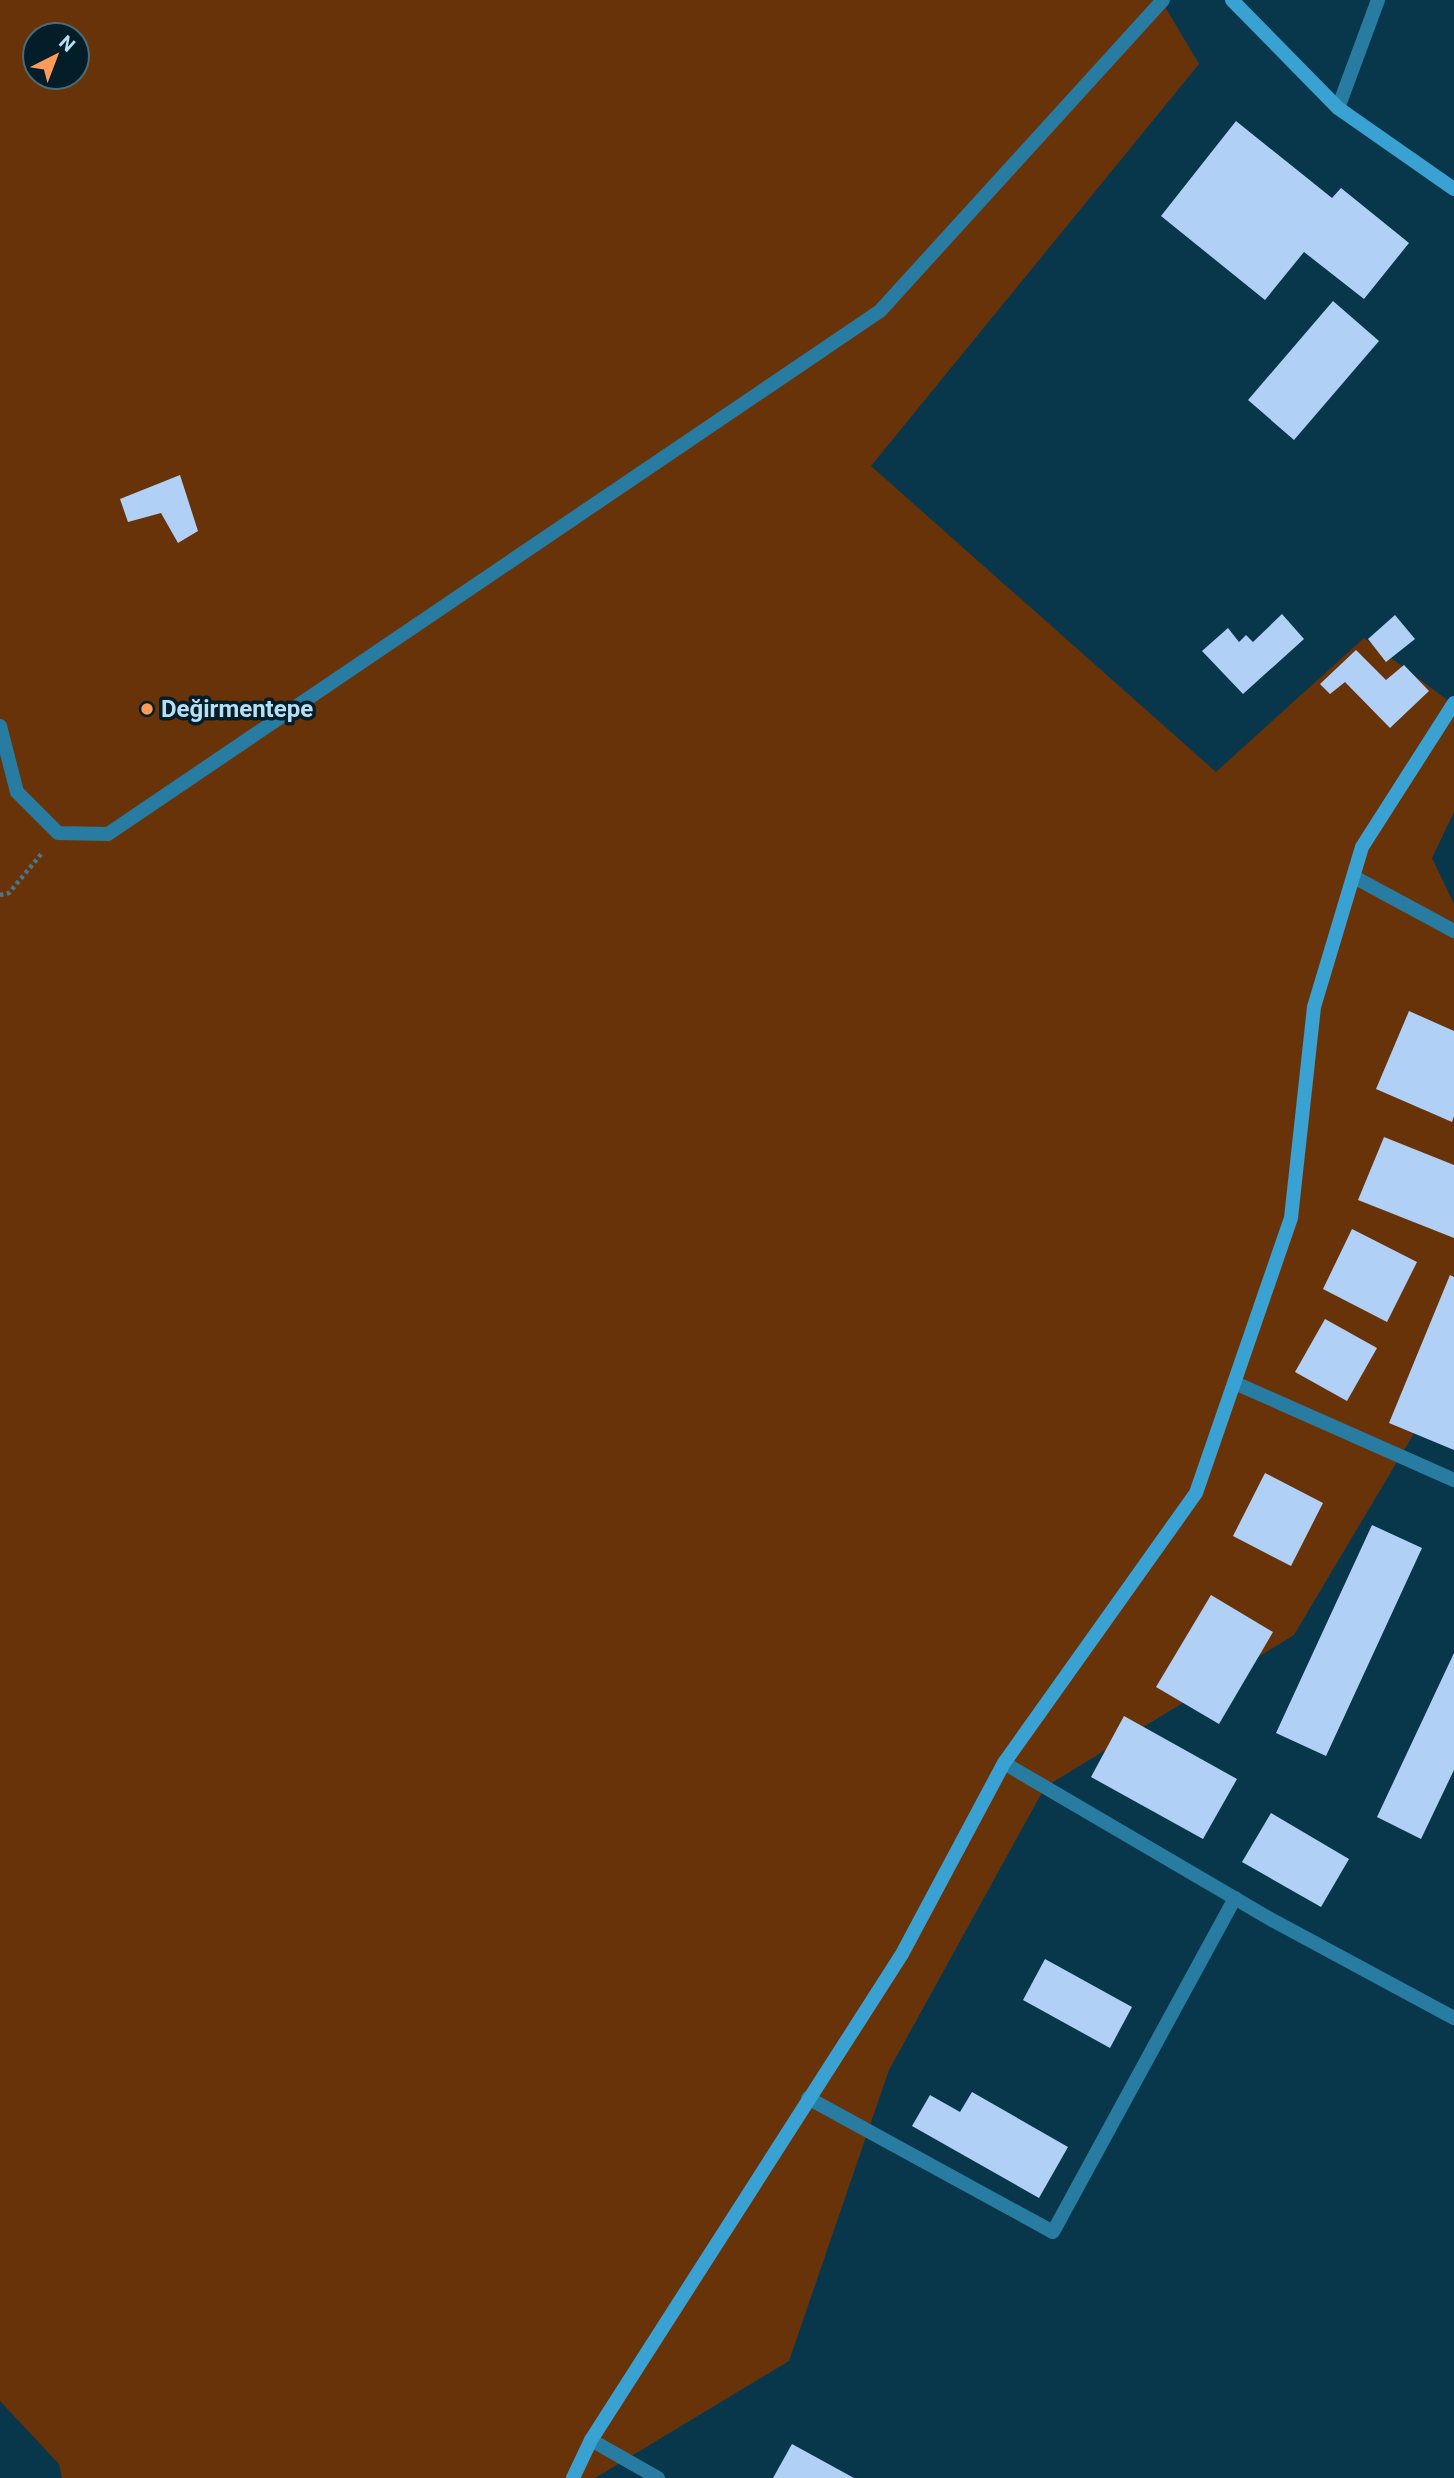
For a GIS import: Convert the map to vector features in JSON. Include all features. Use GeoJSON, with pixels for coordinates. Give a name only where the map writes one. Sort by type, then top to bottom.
{"type":"FeatureCollection","features":[{"type":"Feature","properties":{"kind":"street"},"geometry":{"type":"LineString","coordinates":[[0,726],[17,792],[58,833],[108,834],[880,311],[1163,0]]}},
{"type":"Feature","properties":{"kind":"street"},"geometry":{"type":"LineString","coordinates":[[1232,0],[1338,108],[1454,189]]}},
{"type":"Feature","properties":{"kind":"street"},"geometry":{"type":"LineString","coordinates":[[1338,108],[1378,0]]}},
{"type":"Feature","properties":{"kind":"street"},"geometry":{"type":"LineString","coordinates":[[573,2478],[590,2440],[902,1954],[1004,1763],[1196,1493],[1291,1218],[1314,1007],[1362,848],[1454,703]]}},
{"type":"Feature","properties":{"kind":"street"},"geometry":{"type":"LineString","coordinates":[[1354,877],[1454,932]]}},
{"type":"Feature","properties":{"kind":"street"},"geometry":{"type":"LineString","coordinates":[[1234,1382],[1454,1480]]}},
{"type":"Feature","properties":{"kind":"street"},"geometry":{"type":"LineString","coordinates":[[1004,1763],[1235,1898],[1454,2018]]}},
{"type":"Feature","properties":{"kind":"street"},"geometry":{"type":"LineString","coordinates":[[808,2098],[1053,2232],[1235,1898]]}},
{"type":"Feature","properties":{"kind":"street"},"geometry":{"type":"LineString","coordinates":[[590,2440],[659,2478]]}},
{"type":"Feature","properties":{"kind":"path"},"geometry":{"type":"LineString","coordinates":[[0,895],[9,893],[58,833]]}},
{"type":"Feature","properties":{"kind":"shaded area"},"geometry":{"type":"Polygon","coordinates":[[[0,0],[1161,0],[1199,64],[871,466],[1216,772],[1364,638],[1454,705],[1454,812],[1432,858],[1454,904],[1454,1366],[1294,1635],[1045,1787],[889,2070],[789,2361],[595,2478],[62,2478],[59,2464],[0,2401],[0,0]]]}},
{"type":"Feature","properties":{"kind":"building"},"geometry":{"type":"Polygon","coordinates":[[[1236,121],[1332,198],[1341,188],[1409,243],[1364,299],[1304,252],[1265,300],[1161,216],[1236,121]]]}},
{"type":"Feature","properties":{"kind":"building"},"geometry":{"type":"Polygon","coordinates":[[[1333,301],[1379,341],[1294,440],[1248,400],[1333,301]]]}},
{"type":"Feature","properties":{"kind":"building"},"geometry":{"type":"Polygon","coordinates":[[[180,475],[198,531],[178,543],[161,513],[128,522],[120,499],[180,475]]]}},
{"type":"Feature","properties":{"kind":"building"},"geometry":{"type":"Polygon","coordinates":[[[1282,614],[1304,639],[1243,694],[1202,651],[1228,628],[1239,642],[1246,635],[1253,642],[1282,614]]]}},
{"type":"Feature","properties":{"kind":"building"},"geometry":{"type":"Polygon","coordinates":[[[1395,615],[1415,639],[1386,662],[1368,639],[1395,615]]]}},
{"type":"Feature","properties":{"kind":"building"},"geometry":{"type":"Polygon","coordinates":[[[1356,650],[1386,680],[1404,665],[1429,691],[1390,728],[1345,682],[1330,694],[1320,684],[1356,650]]]}},
{"type":"Feature","properties":{"kind":"building"},"geometry":{"type":"Polygon","coordinates":[[[1409,1011],[1454,1031],[1452,1122],[1376,1089],[1409,1011]]]}},
{"type":"Feature","properties":{"kind":"building"},"geometry":{"type":"Polygon","coordinates":[[[1384,1137],[1454,1165],[1454,1238],[1358,1200],[1384,1137]]]}},
{"type":"Feature","properties":{"kind":"building"},"geometry":{"type":"Polygon","coordinates":[[[1352,1229],[1417,1262],[1387,1322],[1323,1289],[1352,1229]]]}},
{"type":"Feature","properties":{"kind":"building"},"geometry":{"type":"Polygon","coordinates":[[[1450,1275],[1454,1277],[1454,1450],[1389,1423],[1450,1275]]]}},
{"type":"Feature","properties":{"kind":"building"},"geometry":{"type":"Polygon","coordinates":[[[1325,1319],[1377,1348],[1347,1401],[1295,1372],[1325,1319]]]}},
{"type":"Feature","properties":{"kind":"building"},"geometry":{"type":"Polygon","coordinates":[[[1265,1473],[1323,1503],[1291,1566],[1233,1536],[1265,1473]]]}},
{"type":"Feature","properties":{"kind":"building"},"geometry":{"type":"Polygon","coordinates":[[[1372,1525],[1422,1548],[1326,1756],[1276,1733],[1372,1525]]]}},
{"type":"Feature","properties":{"kind":"building"},"geometry":{"type":"Polygon","coordinates":[[[1211,1595],[1273,1632],[1219,1724],[1156,1687],[1211,1595]]]}},
{"type":"Feature","properties":{"kind":"building"},"geometry":{"type":"Polygon","coordinates":[[[1454,1653],[1454,1770],[1421,1839],[1377,1817],[1454,1653]]]}},
{"type":"Feature","properties":{"kind":"building"},"geometry":{"type":"Polygon","coordinates":[[[1124,1716],[1237,1779],[1203,1839],[1091,1777],[1124,1716]]]}},
{"type":"Feature","properties":{"kind":"building"},"geometry":{"type":"Polygon","coordinates":[[[1271,1813],[1349,1859],[1321,1907],[1242,1862],[1271,1813]]]}},
{"type":"Feature","properties":{"kind":"building"},"geometry":{"type":"Polygon","coordinates":[[[1045,1959],[1132,2007],[1110,2048],[1023,2000],[1045,1959]]]}},
{"type":"Feature","properties":{"kind":"building"},"geometry":{"type":"Polygon","coordinates":[[[972,2092],[1068,2147],[1039,2198],[912,2126],[930,2095],[960,2112],[972,2092]]]}},
{"type":"Feature","properties":{"kind":"building"},"geometry":{"type":"Polygon","coordinates":[[[792,2444],[854,2478],[773,2478],[792,2444]]]}},
{"type":"Feature","properties":{"kind":"place","name":"Değirmentepe"},"geometry":{"type":"Point","coordinates":[147,709]}}]}
